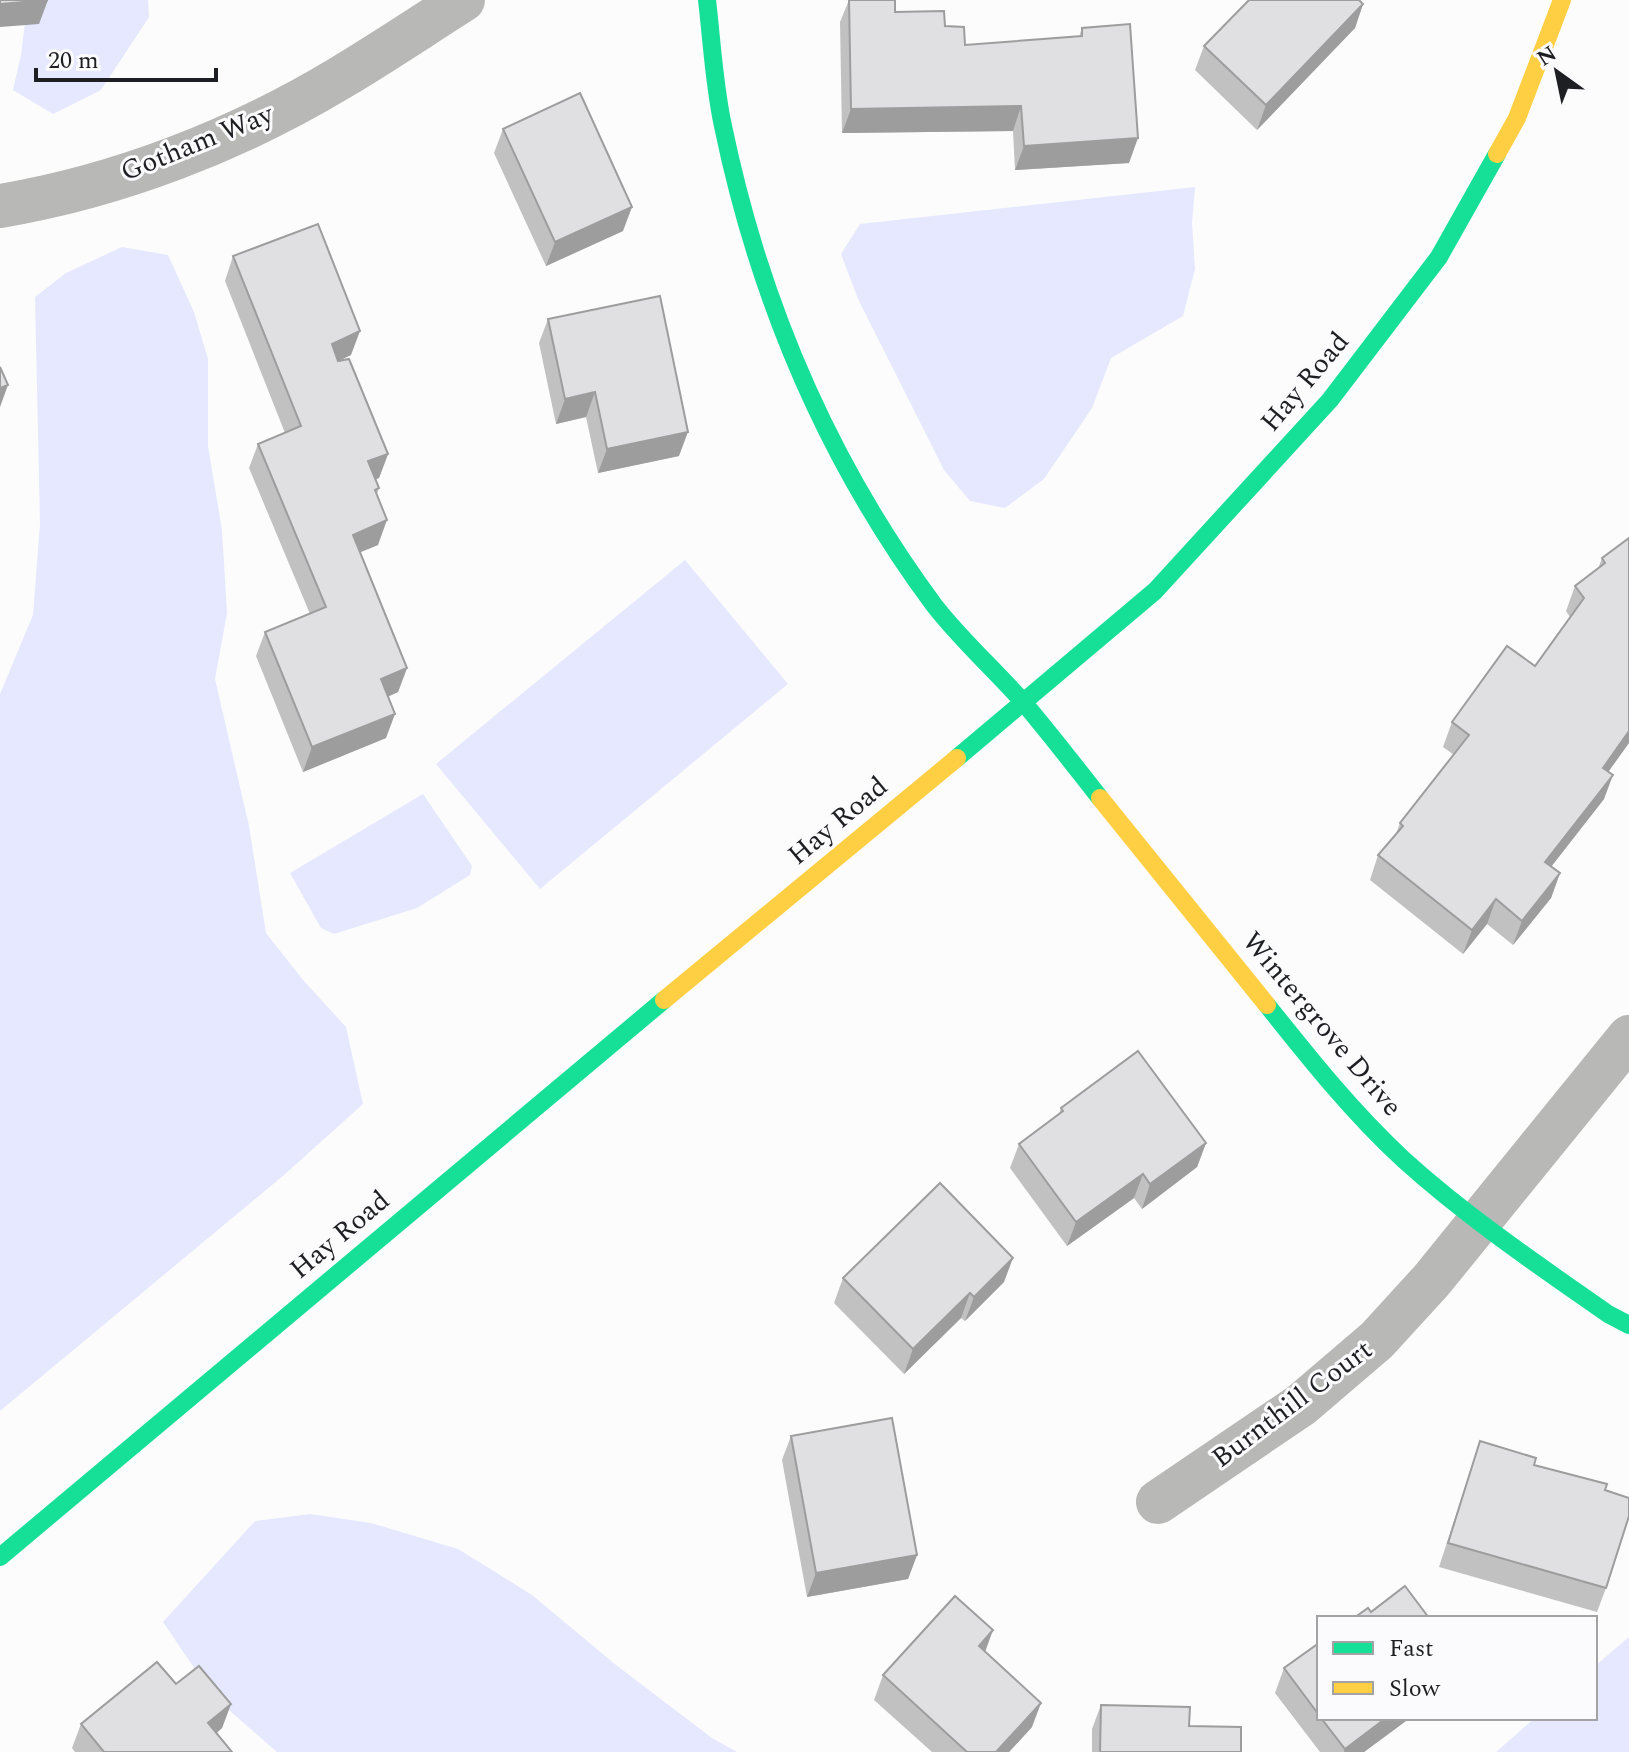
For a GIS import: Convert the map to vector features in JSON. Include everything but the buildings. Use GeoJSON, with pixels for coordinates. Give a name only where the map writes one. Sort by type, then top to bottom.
{"type":"FeatureCollection","features":[{"type":"Feature","properties":{"kind":"street","name":"Gotham Way"},"geometry":{"type":"LineString","coordinates":[[0,206],[35,200],[154,167],[242,129],[338,80],[463,0]]}},
{"type":"Feature","properties":{"kind":"street","name":"Wintergrove Drive"},"geometry":{"type":"LineString","coordinates":[[707,0],[722,123],[747,231],[789,350],[827,433],[882,529],[936,607],[1024,703],[1333,1087],[1403,1159],[1478,1222],[1608,1314],[1629,1325]]}},
{"type":"Feature","properties":{"kind":"street","name":"Hay Road"},"geometry":{"type":"LineString","coordinates":[[0,1557],[1155,591],[1340,388],[1439,257],[1517,118],[1562,0]]}},
{"type":"Feature","properties":{"kind":"street","name":"Burnthill Court"},"geometry":{"type":"LineString","coordinates":[[1158,1502],[1301,1405],[1377,1340],[1431,1281],[1629,1037]]}},
{"type":"Feature","properties":{"kind":"shaded area"},"geometry":{"type":"Polygon","coordinates":[[[25,0],[148,0],[149,17],[101,90],[53,114],[13,90],[21,55],[27,6],[25,0]]]}},
{"type":"Feature","properties":{"kind":"shaded area"},"geometry":{"type":"Polygon","coordinates":[[[1195,187],[1192,223],[1195,269],[1183,316],[1111,358],[1092,408],[1044,479],[1005,508],[970,501],[944,470],[858,299],[841,254],[860,224],[1195,187]]]}},
{"type":"Feature","properties":{"kind":"shaded area"},"geometry":{"type":"Polygon","coordinates":[[[122,247],[168,255],[194,312],[208,359],[208,446],[222,530],[227,613],[215,679],[249,826],[266,933],[346,1027],[363,1104],[284,1175],[0,1411],[0,694],[33,615],[40,524],[35,297],[66,273],[122,247]]]}},
{"type":"Feature","properties":{"kind":"shaded area"},"geometry":{"type":"Polygon","coordinates":[[[685,560],[788,684],[540,889],[436,764],[685,560]]]}},
{"type":"Feature","properties":{"kind":"shaded area"},"geometry":{"type":"Polygon","coordinates":[[[423,794],[472,866],[470,875],[417,908],[334,934],[321,928],[290,873],[423,794]]]}},
{"type":"Feature","properties":{"kind":"shaded area"},"geometry":{"type":"Polygon","coordinates":[[[310,1514],[371,1523],[458,1549],[532,1595],[616,1665],[712,1738],[737,1752],[277,1752],[213,1696],[163,1622],[255,1521],[310,1514]]]}},
{"type":"Feature","properties":{"kind":"shaded area"},"geometry":{"type":"Polygon","coordinates":[[[1629,1637],[1629,1752],[1496,1752],[1533,1720],[1597,1720],[1597,1664],[1629,1637]]]}},
{"type":"Feature","properties":{"kind":"traffic: fast"},"geometry":{"type":"LineString","coordinates":[[707,0],[720,111],[738,191],[778,316],[830,436],[861,494],[934,605],[1024,703],[1100,798]]}},
{"type":"Feature","properties":{"kind":"traffic: fast"},"geometry":{"type":"LineString","coordinates":[[957,758],[1155,591],[1330,400],[1439,257],[1497,154]]}},
{"type":"Feature","properties":{"kind":"traffic: fast"},"geometry":{"type":"LineString","coordinates":[[0,1557],[664,1000]]}},
{"type":"Feature","properties":{"kind":"traffic: fast"},"geometry":{"type":"LineString","coordinates":[[1267,1005],[1350,1105],[1404,1160],[1503,1240],[1608,1314],[1629,1325]]}},
{"type":"Feature","properties":{"kind":"traffic: slow"},"geometry":{"type":"LineString","coordinates":[[1497,154],[1517,118],[1562,0]]}},
{"type":"Feature","properties":{"kind":"traffic: slow"},"geometry":{"type":"LineString","coordinates":[[664,1000],[957,758]]}},
{"type":"Feature","properties":{"kind":"traffic: slow"},"geometry":{"type":"LineString","coordinates":[[1100,798],[1267,1005]]}}]}
